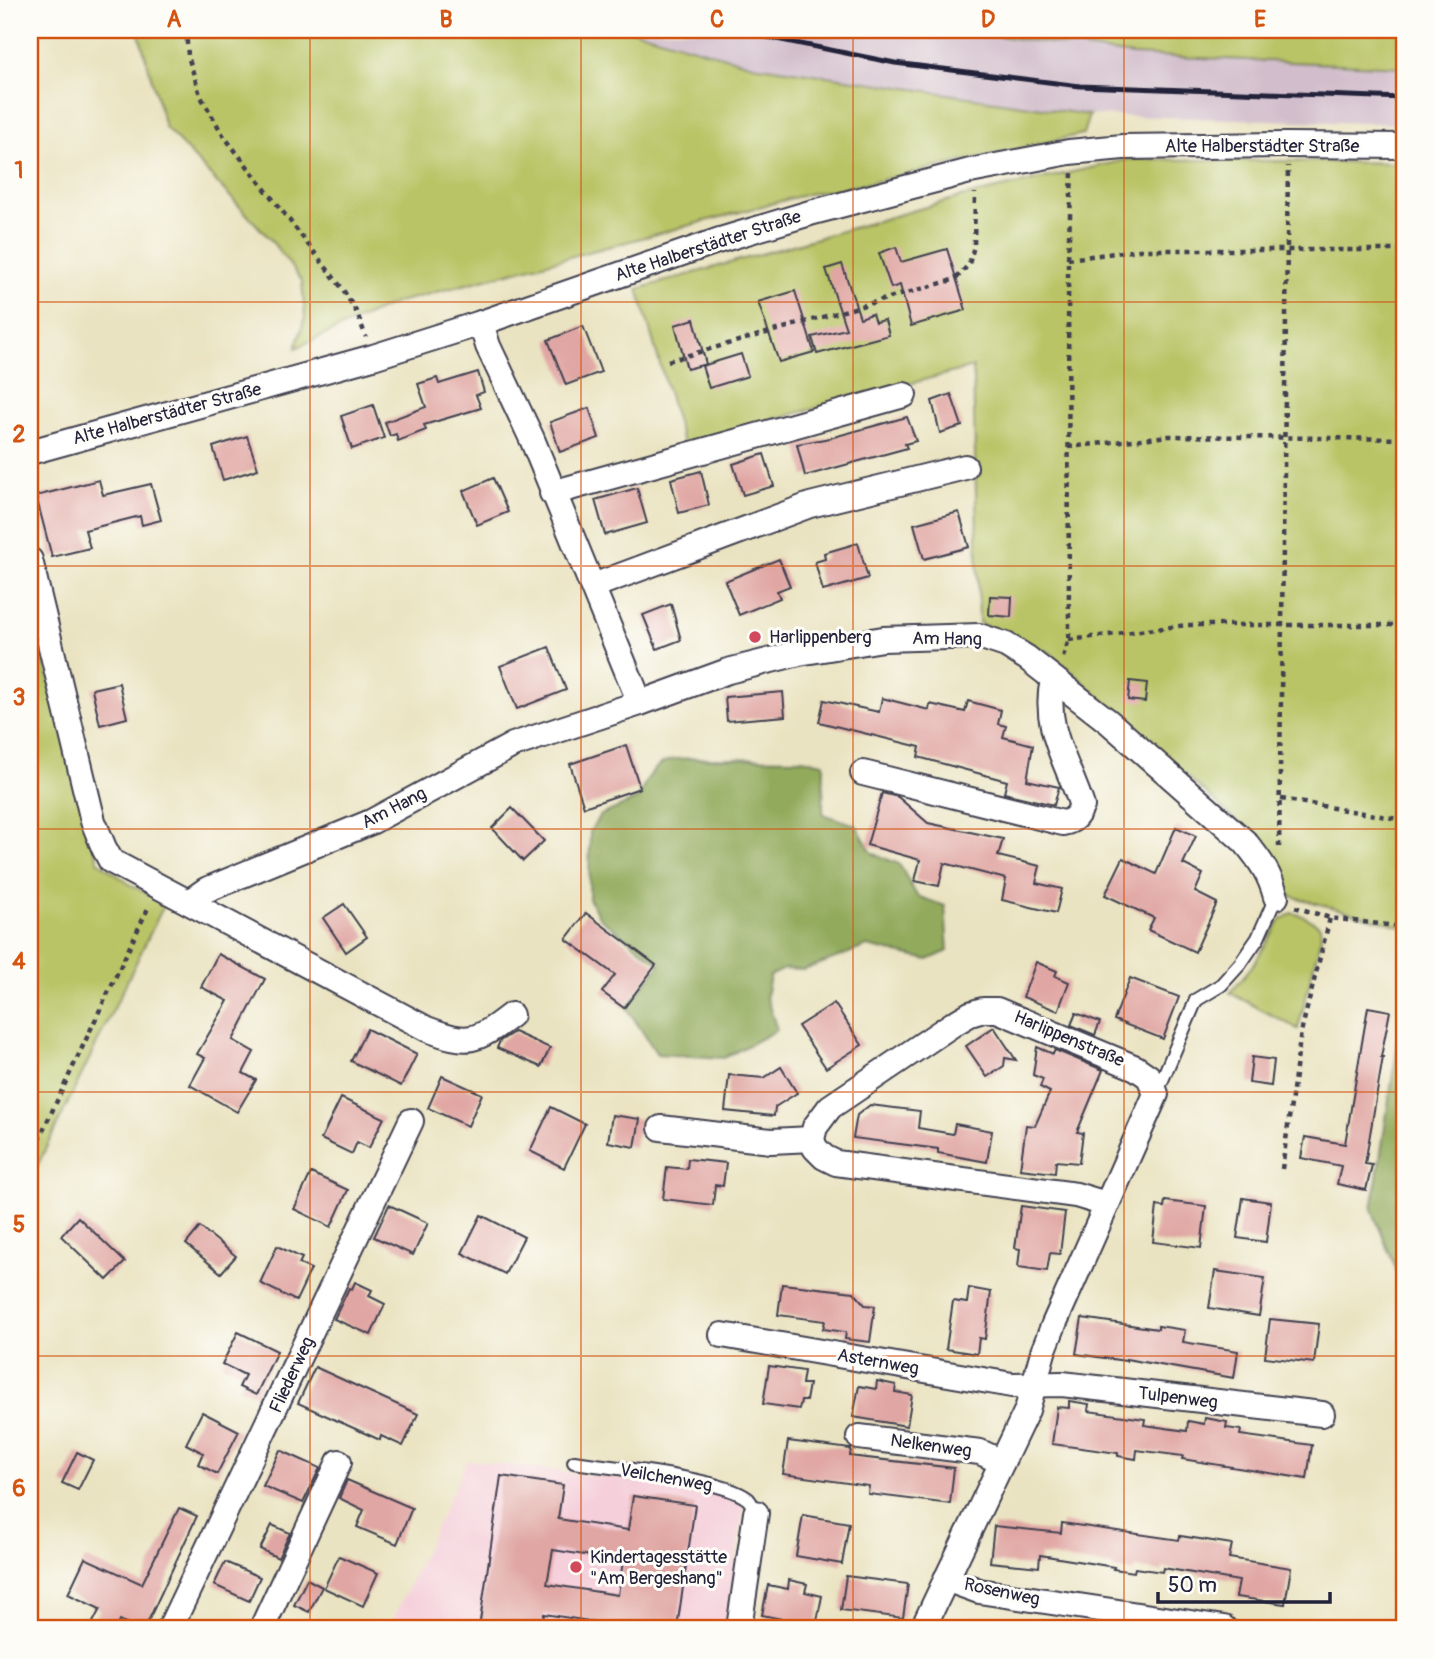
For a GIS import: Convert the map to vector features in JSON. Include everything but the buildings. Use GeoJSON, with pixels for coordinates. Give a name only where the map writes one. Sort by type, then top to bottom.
{"type":"FeatureCollection","features":[{"type":"Feature","properties":{"kind":"street","name":"Alte Halberstädter Straße"},"geometry":{"type":"LineString","coordinates":[[30,452],[373,358],[810,212],[970,171],[1069,152],[1123,147],[1404,146]]}},
{"type":"Feature","properties":{"kind":"street"},"geometry":{"type":"LineString","coordinates":[[481,323],[488,346],[532,439],[640,703]]}},
{"type":"Feature","properties":{"kind":"street"},"geometry":{"type":"LineString","coordinates":[[552,493],[904,395]]}},
{"type":"Feature","properties":{"kind":"street"},"geometry":{"type":"LineString","coordinates":[[593,586],[810,505],[965,467]]}},
{"type":"Feature","properties":{"kind":"street"},"geometry":{"type":"LineString","coordinates":[[30,560],[93,821],[111,861],[427,1029],[450,1038],[469,1040],[485,1035],[511,1015]]}},
{"type":"Feature","properties":{"kind":"street","name":"Am Hang"},"geometry":{"type":"LineString","coordinates":[[189,902],[206,890],[371,822],[513,745],[727,671],[799,653],[883,639],[979,636],[1006,645],[1027,658],[1053,680]]}},
{"type":"Feature","properties":{"kind":"street"},"geometry":{"type":"LineString","coordinates":[[863,773],[1063,823],[1071,821],[1082,806],[1060,755],[1050,710],[1053,680]]}},
{"type":"Feature","properties":{"kind":"street"},"geometry":{"type":"LineString","coordinates":[[1053,680],[1109,722],[1245,842],[1272,878],[1276,897]]}},
{"type":"Feature","properties":{"kind":"street","name":"Harlippenstraße"},"geometry":{"type":"LineString","coordinates":[[812,1139],[815,1127],[831,1107],[953,1024],[983,1010],[997,1010],[1124,1061],[1149,1077],[1156,1094]]}},
{"type":"Feature","properties":{"kind":"street"},"geometry":{"type":"LineString","coordinates":[[923,1628],[1027,1410],[1043,1352],[1054,1324],[1156,1094]]}},
{"type":"Feature","properties":{"kind":"street","name":"Fliederweg"},"geometry":{"type":"LineString","coordinates":[[170,1628],[411,1121]]}},
{"type":"Feature","properties":{"kind":"street"},"geometry":{"type":"LineString","coordinates":[[661,1128],[771,1141],[812,1139],[815,1148],[824,1157],[836,1163],[1076,1195],[1107,1204]]}},
{"type":"Feature","properties":{"kind":"street","name":"Asternweg"},"geometry":{"type":"LineString","coordinates":[[722,1335],[1012,1385],[1035,1385]]}},
{"type":"Feature","properties":{"kind":"street","name":"Tulpenweg"},"geometry":{"type":"LineString","coordinates":[[1035,1385],[1062,1384],[1322,1414]]}},
{"type":"Feature","properties":{"kind":"street","name":"Nelkenweg"},"geometry":{"type":"LineString","coordinates":[[859,1437],[980,1452],[1002,1462]]}},
{"type":"Feature","properties":{"kind":"street"},"geometry":{"type":"LineString","coordinates":[[262,1628],[339,1462]]}},
{"type":"Feature","properties":{"kind":"street","name":"Veilchenweg"},"geometry":{"type":"LineString","coordinates":[[739,1628],[755,1513]]}},
{"type":"Feature","properties":{"kind":"street","name":"Rosenweg"},"geometry":{"type":"LineString","coordinates":[[946,1579],[979,1591],[1224,1628]]}},
{"type":"Feature","properties":{"kind":"lane"},"geometry":{"type":"LineString","coordinates":[[1156,1094],[1196,1000],[1221,985],[1240,964],[1258,938],[1276,897]]}},
{"type":"Feature","properties":{"kind":"lane","name":"Veilchenweg"},"geometry":{"type":"LineString","coordinates":[[575,1462],[711,1484],[750,1500],[755,1513]]}},
{"type":"Feature","properties":{"kind":"path"},"geometry":{"type":"LineString","coordinates":[[186,30],[188,56],[196,82],[217,125],[342,288],[357,313],[373,358]]}},
{"type":"Feature","properties":{"kind":"path"},"geometry":{"type":"LineString","coordinates":[[1278,860],[1281,799],[1287,145]]}},
{"type":"Feature","properties":{"kind":"path"},"geometry":{"type":"LineString","coordinates":[[1053,680],[1069,640],[1068,259],[1072,172],[1069,152]]}},
{"type":"Feature","properties":{"kind":"path"},"geometry":{"type":"LineString","coordinates":[[668,361],[956,279],[970,264],[974,246],[976,195],[970,171]]}},
{"type":"Feature","properties":{"kind":"path"},"geometry":{"type":"LineString","coordinates":[[1068,259],[1139,250],[1404,250]]}},
{"type":"Feature","properties":{"kind":"path"},"geometry":{"type":"LineString","coordinates":[[1068,447],[1169,436],[1404,439]]}},
{"type":"Feature","properties":{"kind":"path"},"geometry":{"type":"LineString","coordinates":[[1069,640],[1187,625],[1404,625]]}},
{"type":"Feature","properties":{"kind":"path"},"geometry":{"type":"LineString","coordinates":[[1281,799],[1404,820]]}},
{"type":"Feature","properties":{"kind":"path"},"geometry":{"type":"LineString","coordinates":[[30,1158],[159,887]]}},
{"type":"Feature","properties":{"kind":"path"},"geometry":{"type":"LineString","coordinates":[[1276,897],[1330,918],[1404,927]]}},
{"type":"Feature","properties":{"kind":"path"},"geometry":{"type":"LineString","coordinates":[[1282,1169],[1301,1032],[1330,918]]}},
{"type":"Feature","properties":{"kind":"shaded area"},"geometry":{"type":"Polygon","coordinates":[[[632,30],[955,30],[1133,55],[1404,67],[1404,124],[1089,115],[759,67],[632,30]]]}},
{"type":"Feature","properties":{"kind":"shaded area","name":"Kindertagesstätte \"Am Bergeshang\""},"geometry":{"type":"Polygon","coordinates":[[[467,1460],[704,1489],[744,1506],[725,1628],[389,1628],[467,1460]]]}},
{"type":"Feature","properties":{"kind":"green space"},"geometry":{"type":"Polygon","coordinates":[[[138,30],[632,30],[753,65],[1089,115],[1083,134],[864,184],[808,194],[395,303],[296,348],[305,317],[302,281],[270,239],[165,127],[138,30]]]}},
{"type":"Feature","properties":{"kind":"green space"},"geometry":{"type":"Polygon","coordinates":[[[955,30],[1404,30],[1404,67],[1133,55],[955,30]]]}},
{"type":"Feature","properties":{"kind":"green space"},"geometry":{"type":"Polygon","coordinates":[[[1130,159],[1404,163],[1404,927],[1290,896],[1271,852],[1051,653],[979,623],[973,367],[683,443],[638,289],[961,197],[1130,159]]]}},
{"type":"Feature","properties":{"kind":"green space"},"geometry":{"type":"Polygon","coordinates":[[[30,608],[98,861],[132,886],[165,903],[30,1181],[30,608]]]}},
{"type":"Feature","properties":{"kind":"green space"},"geometry":{"type":"Polygon","coordinates":[[[683,758],[802,759],[824,763],[823,814],[856,825],[872,853],[899,864],[917,896],[945,906],[948,951],[928,960],[867,946],[804,970],[784,969],[770,976],[766,996],[777,1030],[724,1058],[657,1054],[627,1008],[660,964],[600,918],[589,899],[590,831],[601,815],[638,799],[651,774],[665,762],[683,758]]]}},
{"type":"Feature","properties":{"kind":"green space"},"geometry":{"type":"Polygon","coordinates":[[[1292,913],[1317,924],[1321,936],[1298,1029],[1230,993],[1253,965],[1281,920],[1292,913]]]}},
{"type":"Feature","properties":{"kind":"green space"},"geometry":{"type":"Polygon","coordinates":[[[1404,1003],[1404,1289],[1372,1210],[1404,1003]]]}},
{"type":"Feature","properties":{"kind":"railway"},"geometry":{"type":"LineString","coordinates":[[732,30],[895,63],[1080,86],[1404,98]]}},
{"type":"Feature","properties":{"kind":"place","name":"Harlippenberg"},"geometry":{"type":"Point","coordinates":[755,637]}},
{"type":"Feature","properties":{"kind":"place","name":"Kindertagesstätte \"Am Bergeshang\""},"geometry":{"type":"Point","coordinates":[576,1567]}}]}
